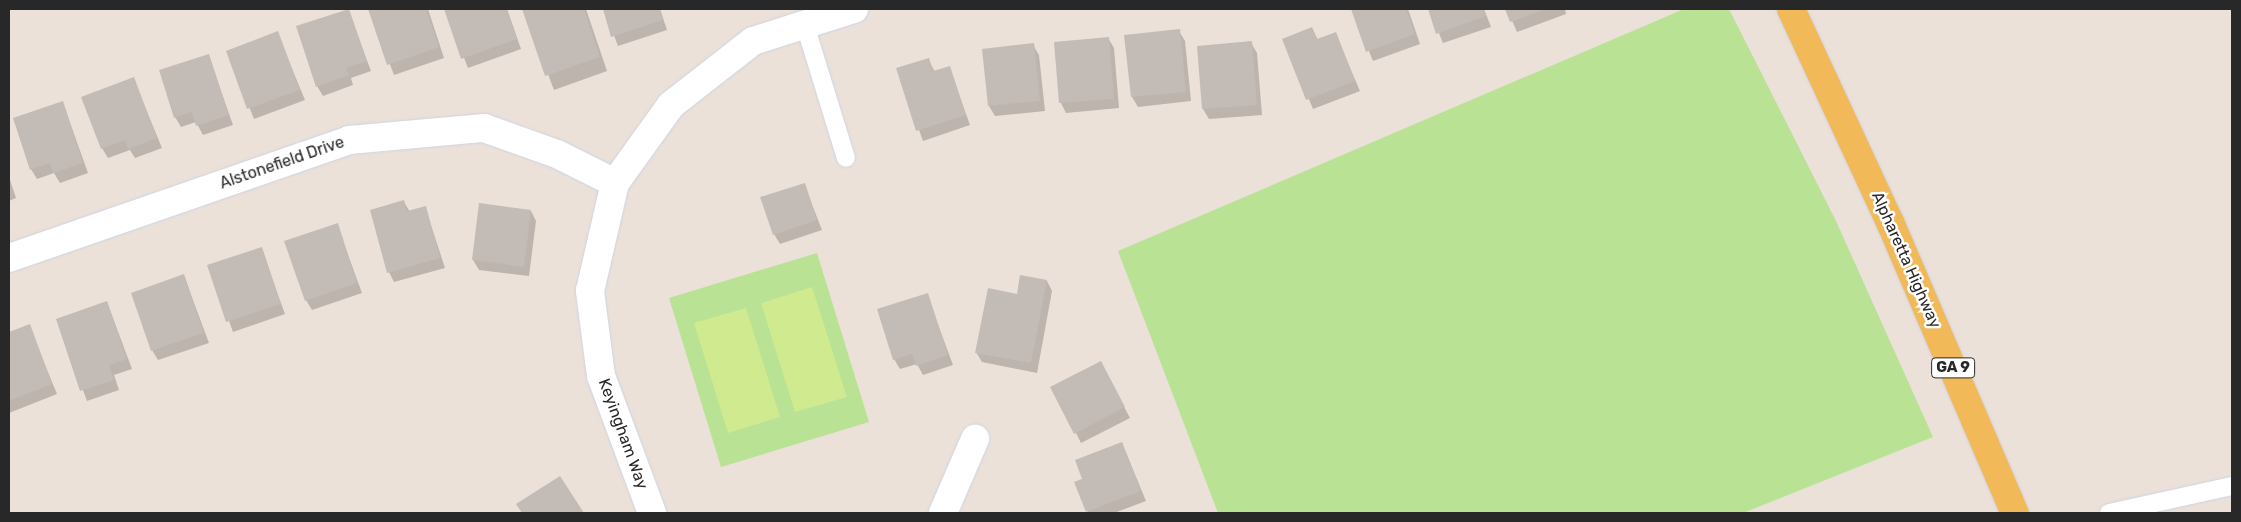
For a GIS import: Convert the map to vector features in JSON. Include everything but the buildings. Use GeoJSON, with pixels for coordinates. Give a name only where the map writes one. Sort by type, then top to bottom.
{"type":"FeatureCollection","features":[{"type":"Feature","properties":{"kind":"main road","name":"Alpharetta Highway"},"geometry":{"type":"LineString","coordinates":[[1791,9],[1800,22],[1890,222],[2015,513]]}},
{"type":"Feature","properties":{"kind":"street","name":"Keyingham Way"},"geometry":{"type":"LineString","coordinates":[[652,513],[601,376],[590,291],[615,183],[671,105],[753,41],[854,9]]}},
{"type":"Feature","properties":{"kind":"street","name":"Alstonefield Drive"},"geometry":{"type":"LineString","coordinates":[[9,258],[349,140],[484,128],[557,154],[615,183]]}},
{"type":"Feature","properties":{"kind":"street"},"geometry":{"type":"LineString","coordinates":[[943,513],[975,439]]}},
{"type":"Feature","properties":{"kind":"lane"},"geometry":{"type":"LineString","coordinates":[[804,25],[846,158]]}},
{"type":"Feature","properties":{"kind":"lane"},"geometry":{"type":"LineString","coordinates":[[2109,513],[2232,486]]}},
{"type":"Feature","properties":{"kind":"green space"},"geometry":{"type":"Polygon","coordinates":[[[1684,9],[1729,9],[1836,221],[1933,437],[1743,513],[1218,513],[1118,251],[1684,9]]]}},
{"type":"Feature","properties":{"kind":"green space"},"geometry":{"type":"Polygon","coordinates":[[[817,253],[869,422],[721,467],[669,298],[817,253]]]}},
{"type":"Feature","properties":{"kind":"green space"},"geometry":{"type":"Polygon","coordinates":[[[812,287],[847,397],[795,412],[761,303],[812,287]]]}},
{"type":"Feature","properties":{"kind":"green space"},"geometry":{"type":"Polygon","coordinates":[[[746,308],[780,417],[728,433],[694,323],[746,308]]]}}]}
